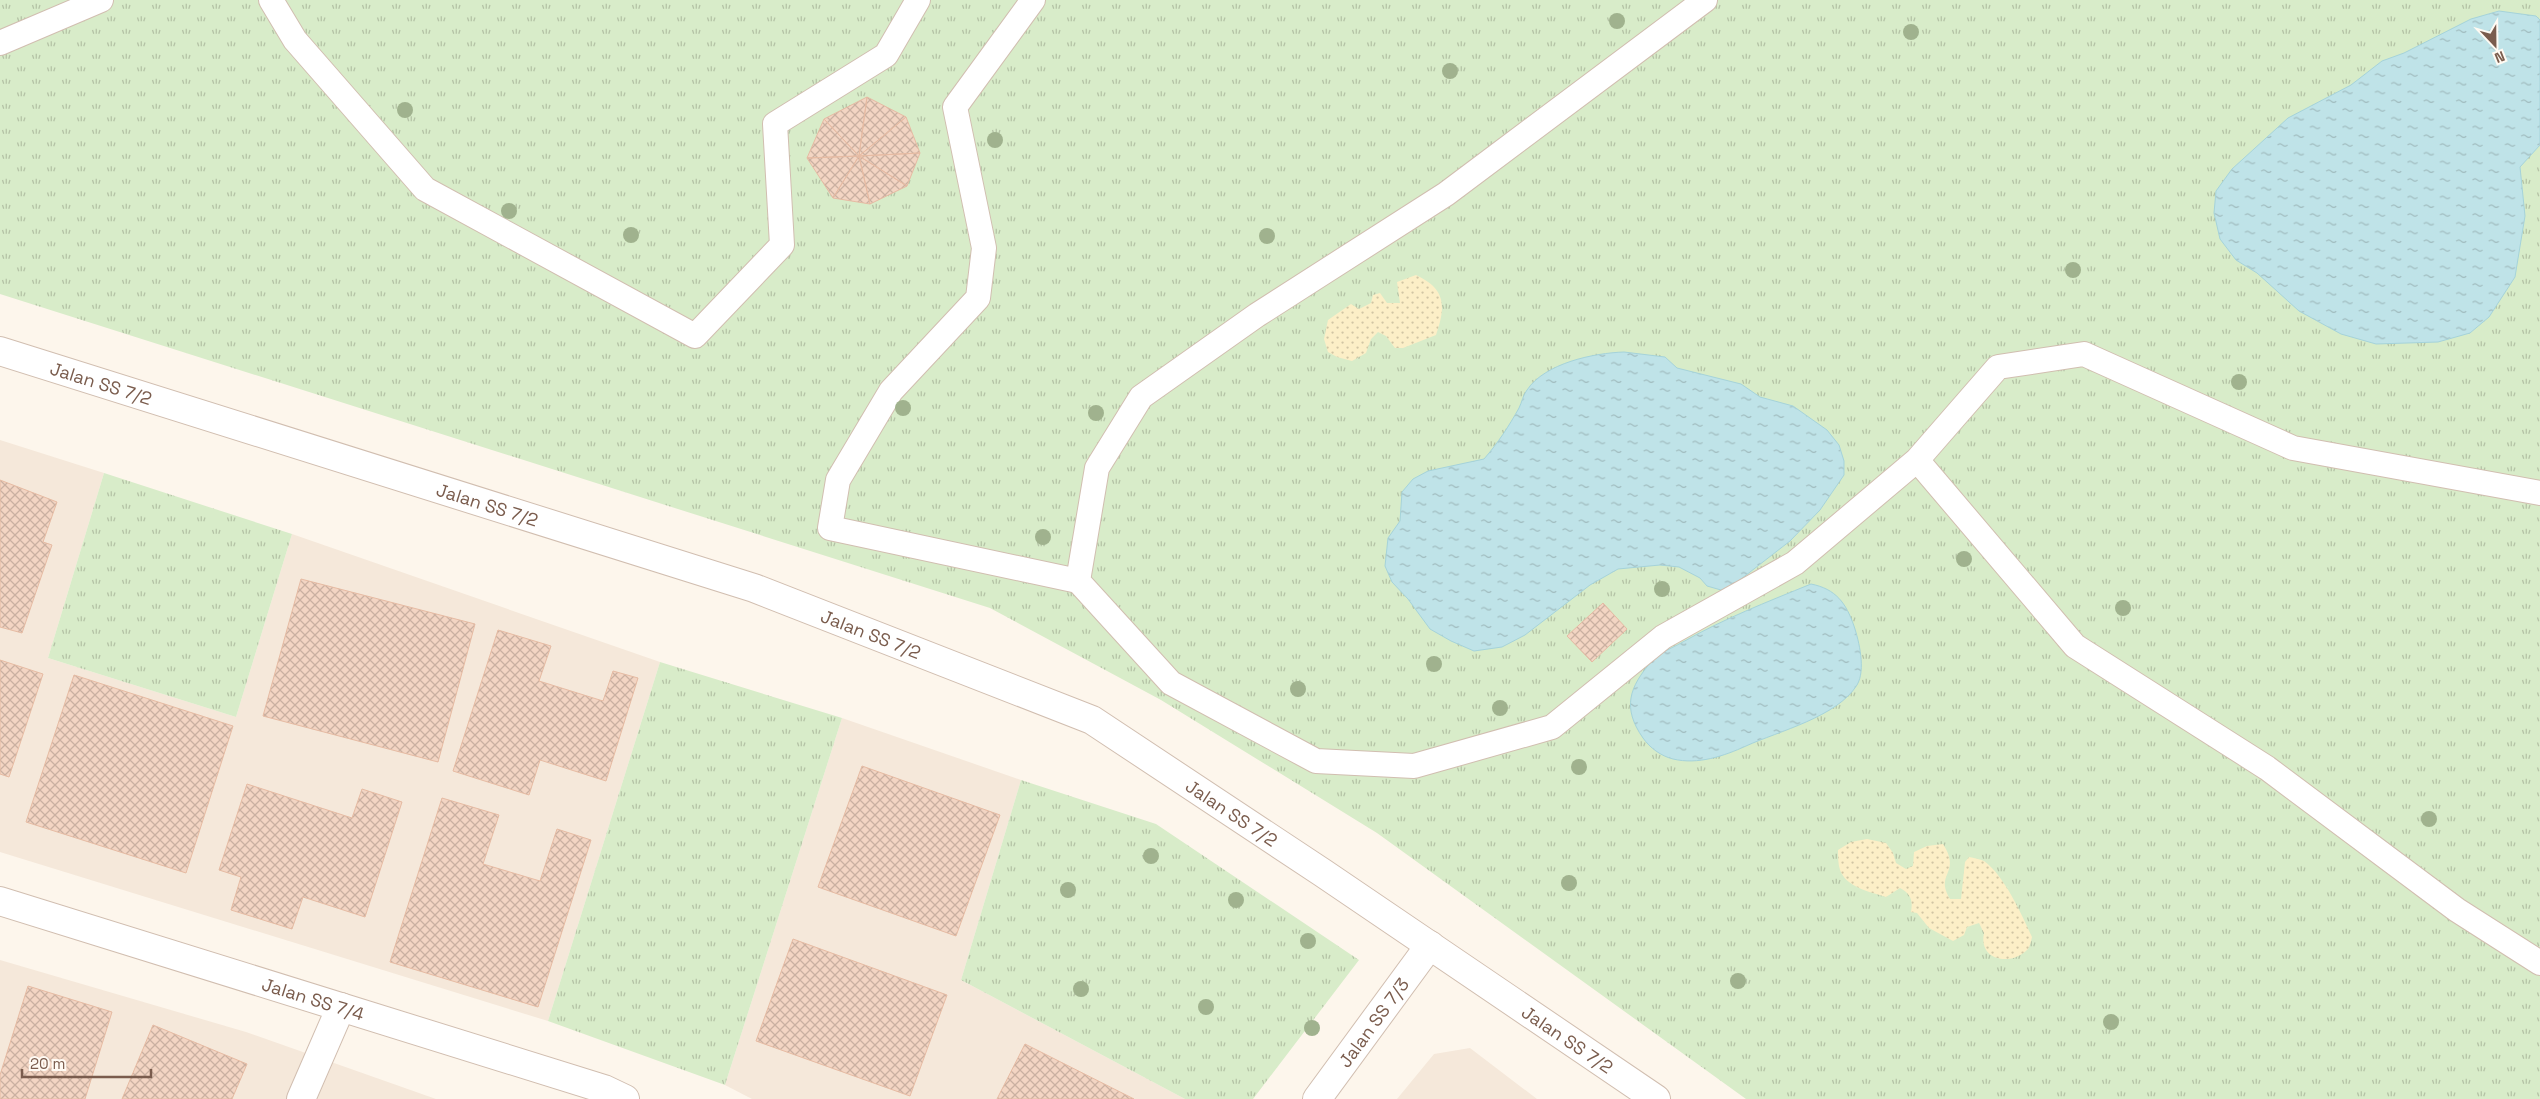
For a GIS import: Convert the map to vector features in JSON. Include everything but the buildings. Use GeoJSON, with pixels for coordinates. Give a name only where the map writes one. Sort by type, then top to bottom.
{"type":"FeatureCollection","features":[{"type":"Feature","properties":{"kind":"street","name":"Jalan SS 7/2"},"geometry":{"type":"LineString","coordinates":[[0,352],[754,588],[1092,720],[1430,945],[1656,1099]]}},
{"type":"Feature","properties":{"kind":"street","name":"Jalan SS 7/4"},"geometry":{"type":"LineString","coordinates":[[0,901],[604,1089],[624,1099]]}},
{"type":"Feature","properties":{"kind":"street","name":"Jalan SS 7/3"},"geometry":{"type":"LineString","coordinates":[[1317,1099],[1430,945]]}},
{"type":"Feature","properties":{"kind":"street"},"geometry":{"type":"LineString","coordinates":[[301,1099],[341,1007]]}},
{"type":"Feature","properties":{"kind":"lane"},"geometry":{"type":"LineString","coordinates":[[0,43],[101,0]]}},
{"type":"Feature","properties":{"kind":"lane"},"geometry":{"type":"LineString","coordinates":[[271,0],[295,40],[426,189],[695,336],[782,245],[775,124],[886,55],[918,0]]}},
{"type":"Feature","properties":{"kind":"lane"},"geometry":{"type":"LineString","coordinates":[[1033,0],[955,107],[984,248],[978,298],[891,391],[838,480],[830,528],[1078,581],[1171,683],[1316,761],[1414,766],[1552,727],[1663,637],[1795,563],[1917,460],[1998,368],[2084,354],[2293,448],[2540,493]]}},
{"type":"Feature","properties":{"kind":"lane"},"geometry":{"type":"LineString","coordinates":[[1078,581],[1097,468],[1140,397],[1256,315],[1446,194],[1705,0]]}},
{"type":"Feature","properties":{"kind":"lane"},"geometry":{"type":"LineString","coordinates":[[1917,460],[2075,646],[2267,768],[2457,910],[2540,963]]}},
{"type":"Feature","properties":{"kind":"shaded area"},"geometry":{"type":"Polygon","coordinates":[[[0,440],[104,473],[48,658],[236,717],[292,534],[660,662],[548,1021],[0,852],[0,440]]]}},
{"type":"Feature","properties":{"kind":"shaded area"},"geometry":{"type":"Polygon","coordinates":[[[842,718],[1021,780],[961,980],[1185,1099],[752,1099],[725,1085],[842,718]]]}},
{"type":"Feature","properties":{"kind":"shaded area"},"geometry":{"type":"Polygon","coordinates":[[[0,960],[246,1032],[436,1099],[0,1099],[0,960]]]}},
{"type":"Feature","properties":{"kind":"shaded area"},"geometry":{"type":"Polygon","coordinates":[[[1470,1048],[1537,1099],[1397,1099],[1434,1054],[1470,1048]]]}},
{"type":"Feature","properties":{"kind":"green space"},"geometry":{"type":"Polygon","coordinates":[[[0,0],[2540,0],[2540,1099],[1746,1099],[1377,833],[1161,700],[990,608],[0,294],[0,0]]]}},
{"type":"Feature","properties":{"kind":"green space"},"geometry":{"type":"Polygon","coordinates":[[[104,473],[292,534],[236,717],[48,658],[104,473]]]}},
{"type":"Feature","properties":{"kind":"green space"},"geometry":{"type":"Polygon","coordinates":[[[660,662],[842,718],[725,1085],[548,1021],[660,662]]]}},
{"type":"Feature","properties":{"kind":"green space"},"geometry":{"type":"Polygon","coordinates":[[[1021,780],[1156,824],[1359,960],[1253,1099],[1185,1099],[961,980],[1021,780]]]}},
{"type":"Feature","properties":{"kind":"sand"},"geometry":{"type":"Polygon","coordinates":[[[1416,275],[1433,286],[1441,299],[1441,315],[1436,335],[1403,348],[1395,348],[1386,336],[1378,332],[1371,339],[1366,353],[1352,361],[1337,357],[1328,352],[1324,339],[1328,320],[1351,304],[1359,309],[1371,303],[1373,295],[1380,293],[1387,303],[1400,303],[1397,282],[1416,275]]]}},
{"type":"Feature","properties":{"kind":"sand"},"geometry":{"type":"Polygon","coordinates":[[[1867,839],[1886,843],[1893,853],[1896,863],[1906,869],[1913,866],[1914,852],[1927,846],[1943,844],[1950,862],[1945,884],[1950,899],[1961,899],[1965,862],[1969,857],[1984,861],[1999,876],[2018,907],[2032,937],[2028,949],[2014,958],[1998,958],[1986,950],[1984,933],[1979,923],[1967,927],[1964,935],[1953,941],[1929,928],[1917,913],[1911,912],[1912,904],[1910,898],[1900,888],[1886,897],[1866,891],[1847,881],[1840,870],[1838,850],[1851,842],[1867,839]]]}},
{"type":"Feature","properties":{"kind":"water"},"geometry":{"type":"Polygon","coordinates":[[[2499,11],[2536,16],[2540,20],[2540,145],[2520,167],[2525,216],[2515,277],[2489,317],[2470,333],[2438,342],[2376,344],[2341,334],[2299,311],[2257,273],[2236,260],[2220,239],[2214,213],[2216,191],[2232,169],[2288,118],[2351,85],[2382,61],[2404,53],[2471,19],[2499,11]]]}},
{"type":"Feature","properties":{"kind":"water"},"geometry":{"type":"Polygon","coordinates":[[[1624,352],[1665,357],[1677,368],[1741,384],[1760,397],[1793,406],[1827,430],[1839,445],[1844,461],[1844,475],[1820,510],[1790,541],[1732,586],[1721,590],[1707,586],[1700,578],[1679,567],[1660,565],[1618,569],[1590,585],[1525,635],[1502,647],[1474,651],[1430,629],[1408,599],[1392,582],[1385,566],[1388,538],[1400,521],[1402,492],[1413,479],[1428,471],[1484,459],[1507,428],[1519,408],[1524,394],[1535,381],[1546,373],[1558,366],[1585,357],[1624,352]]]}},
{"type":"Feature","properties":{"kind":"water"},"geometry":{"type":"Polygon","coordinates":[[[1811,584],[1827,589],[1839,598],[1854,626],[1860,647],[1861,672],[1857,685],[1848,696],[1836,706],[1806,722],[1729,753],[1711,758],[1682,761],[1660,754],[1649,745],[1636,727],[1632,717],[1631,698],[1638,680],[1652,661],[1666,651],[1713,626],[1811,584]]]}}]}
